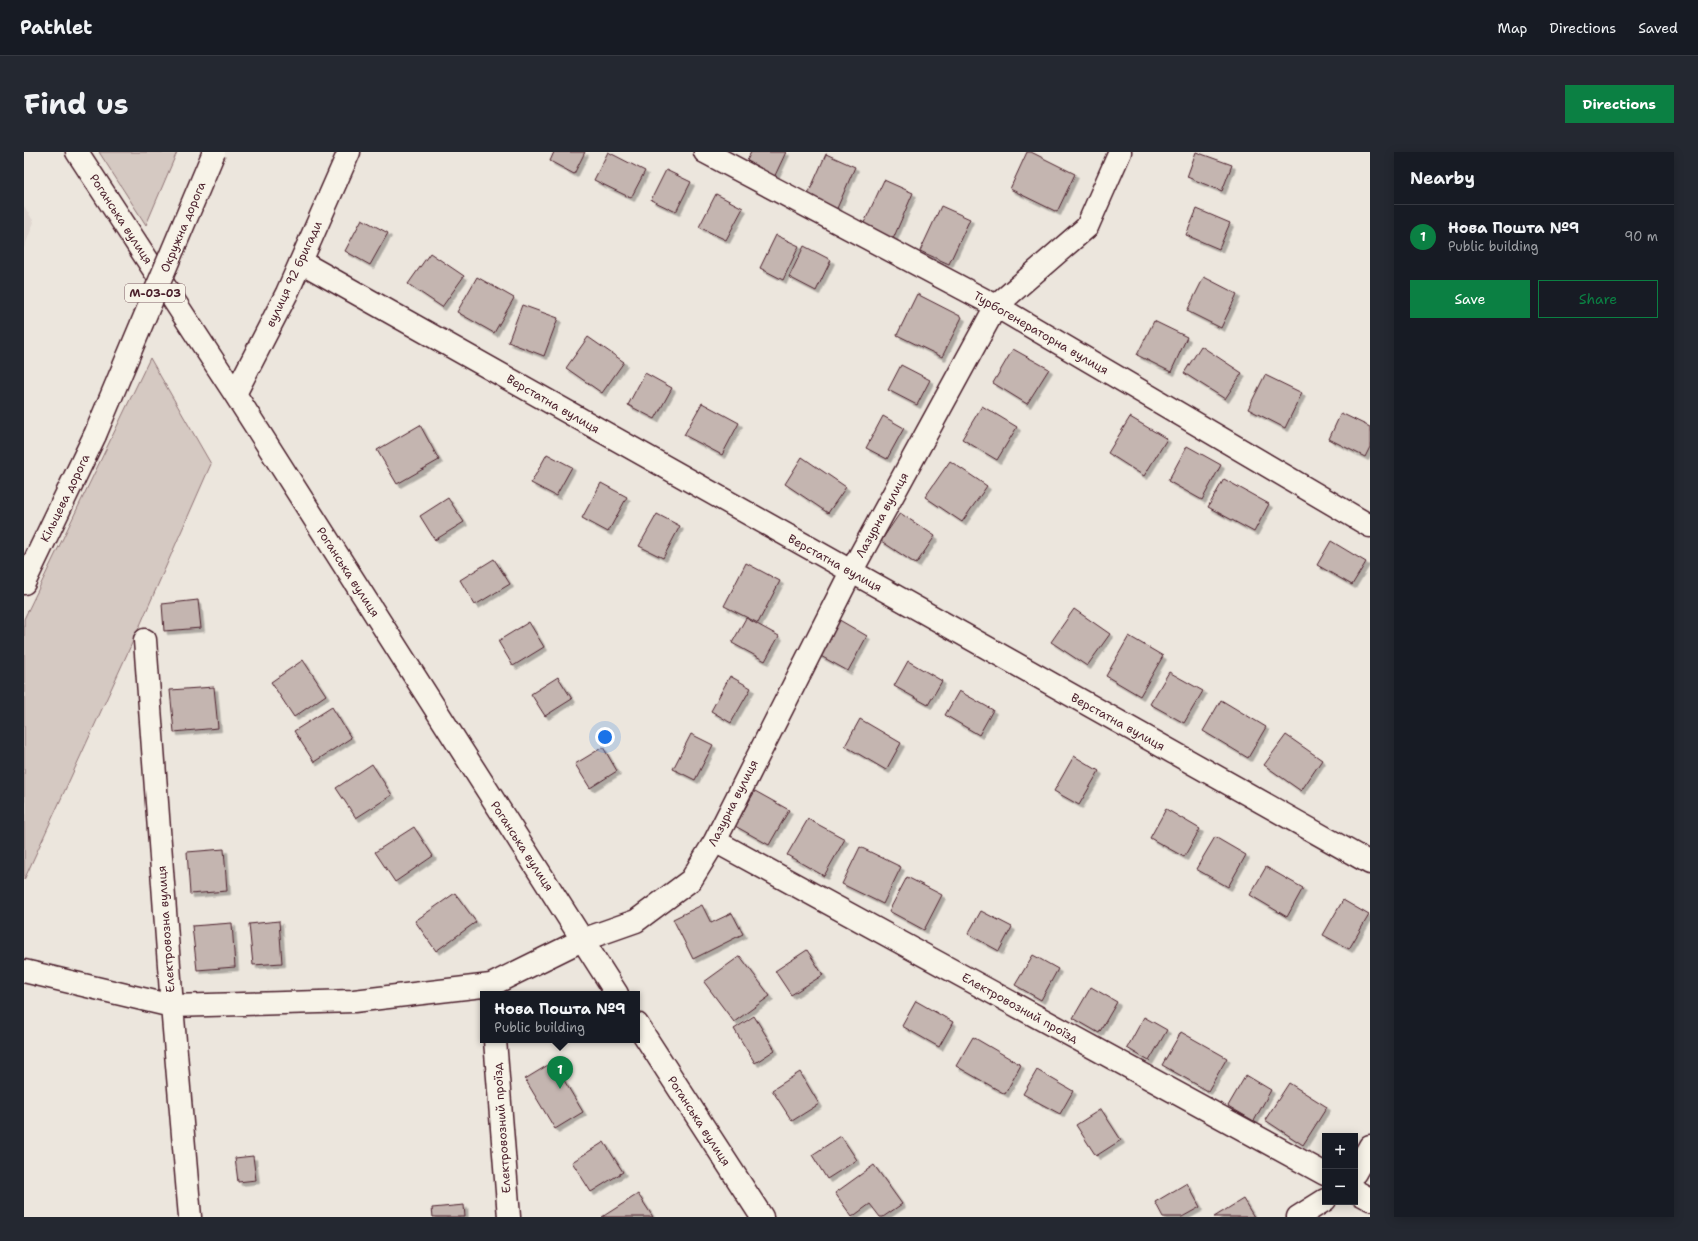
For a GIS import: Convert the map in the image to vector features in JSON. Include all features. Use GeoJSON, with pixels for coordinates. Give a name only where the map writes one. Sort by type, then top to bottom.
{"type":"FeatureCollection","features":[{"type":"Feature","properties":{"kind":"main road","name":"Роганська вулиця"},"geometry":{"type":"LineString","coordinates":[[77,152],[234,394],[615,991]]}},
{"type":"Feature","properties":{"kind":"main road","name":"Окружна дорога"},"geometry":{"type":"LineString","coordinates":[[95,435],[214,152]]}},
{"type":"Feature","properties":{"kind":"main road","name":"вулиця 92 бригади"},"geometry":{"type":"LineString","coordinates":[[234,394],[287,293],[349,152]]}},
{"type":"Feature","properties":{"kind":"main road","name":"Турбогенераторна вулиця"},"geometry":{"type":"LineString","coordinates":[[705,152],[996,306],[1369,520]]}},
{"type":"Feature","properties":{"kind":"main road","name":"Лазурна вулиця"},"geometry":{"type":"LineString","coordinates":[[24,971],[172,1006],[354,1001],[492,989],[582,940],[636,921],[691,880],[715,841],[851,572],[996,306],[1087,227],[1120,152]]}},
{"type":"Feature","properties":{"kind":"main road","name":"Верстатна вулиця"},"geometry":{"type":"LineString","coordinates":[[301,262],[1370,863]]}},
{"type":"Feature","properties":{"kind":"main road","name":"Кільцева дорога"},"geometry":{"type":"LineString","coordinates":[[24,583],[95,435]]}},
{"type":"Feature","properties":{"kind":"main road","name":"Електровозна вулиця"},"geometry":{"type":"LineString","coordinates":[[145,640],[172,1006],[190,1217]]}},
{"type":"Feature","properties":{"kind":"main road","name":"Електровозний проїзд"},"geometry":{"type":"LineString","coordinates":[[715,841],[1322,1172]]}},
{"type":"Feature","properties":{"kind":"main road","name":"Роганська вулиця"},"geometry":{"type":"LineString","coordinates":[[640,1029],[762,1217]]}},
{"type":"Feature","properties":{"kind":"main road","name":"Електровозний проїзд"},"geometry":{"type":"LineString","coordinates":[[496,1043],[509,1217]]}},
{"type":"Feature","properties":{"kind":"main road"},"geometry":{"type":"LineString","coordinates":[[1357,1169],[1370,1146]]}},
{"type":"Feature","properties":{"kind":"main road"},"geometry":{"type":"LineString","coordinates":[[1358,1193],[1370,1199]]}},
{"type":"Feature","properties":{"kind":"main road"},"geometry":{"type":"LineString","coordinates":[[1298,1217],[1322,1202]]}},
{"type":"Feature","properties":{"kind":"shaded area"},"geometry":{"type":"Polygon","coordinates":[[[99,152],[177,152],[146,225],[99,152]]]}},
{"type":"Feature","properties":{"kind":"shaded area"},"geometry":{"type":"Polygon","coordinates":[[[24,206],[34,222],[24,248],[24,206]]]}},
{"type":"Feature","properties":{"kind":"shaded area"},"geometry":{"type":"Polygon","coordinates":[[[150,358],[211,464],[138,630],[24,880],[24,619],[150,358]]]}},
{"type":"Feature","properties":{"kind":"building"},"geometry":{"type":"Polygon","coordinates":[[[554,152],[585,152],[574,174],[550,161],[554,152]]]}},
{"type":"Feature","properties":{"kind":"building"},"geometry":{"type":"Polygon","coordinates":[[[608,152],[645,171],[631,198],[594,180],[608,152]]]}},
{"type":"Feature","properties":{"kind":"building"},"geometry":{"type":"Polygon","coordinates":[[[751,152],[786,152],[771,184],[742,171],[751,152]]]}},
{"type":"Feature","properties":{"kind":"building"},"geometry":{"type":"Polygon","coordinates":[[[1027,152],[1031,152],[1075,174],[1057,212],[1010,189],[1027,152]]]}},
{"type":"Feature","properties":{"kind":"building"},"geometry":{"type":"Polygon","coordinates":[[[1196,152],[1232,165],[1222,191],[1187,177],[1196,152]]]}},
{"type":"Feature","properties":{"kind":"building"},"geometry":{"type":"Polygon","coordinates":[[[826,154],[855,167],[835,213],[806,199],[826,154]]]}},
{"type":"Feature","properties":{"kind":"building"},"geometry":{"type":"Polygon","coordinates":[[[666,170],[691,182],[676,212],[651,200],[666,170]]]}},
{"type":"Feature","properties":{"kind":"building"},"geometry":{"type":"Polygon","coordinates":[[[884,180],[913,193],[893,239],[863,225],[884,180]]]}},
{"type":"Feature","properties":{"kind":"building"},"geometry":{"type":"Polygon","coordinates":[[[716,194],[743,208],[726,240],[699,227],[716,194]]]}},
{"type":"Feature","properties":{"kind":"building"},"geometry":{"type":"Polygon","coordinates":[[[941,206],[970,219],[949,264],[920,251],[941,206]]]}},
{"type":"Feature","properties":{"kind":"building"},"geometry":{"type":"Polygon","coordinates":[[[1197,209],[1230,223],[1219,249],[1186,235],[1197,209]]]}},
{"type":"Feature","properties":{"kind":"building"},"geometry":{"type":"Polygon","coordinates":[[[362,219],[388,233],[370,265],[345,251],[362,219]]]}},
{"type":"Feature","properties":{"kind":"building"},"geometry":{"type":"Polygon","coordinates":[[[776,235],[799,246],[783,280],[760,268],[776,235]]]}},
{"type":"Feature","properties":{"kind":"building"},"geometry":{"type":"Polygon","coordinates":[[[804,246],[831,260],[816,291],[789,277],[804,246]]]}},
{"type":"Feature","properties":{"kind":"building"},"geometry":{"type":"Polygon","coordinates":[[[430,253],[464,276],[442,307],[408,284],[430,253]]]}},
{"type":"Feature","properties":{"kind":"building"},"geometry":{"type":"Polygon","coordinates":[[[477,277],[514,298],[494,333],[457,312],[477,277]]]}},
{"type":"Feature","properties":{"kind":"building"},"geometry":{"type":"Polygon","coordinates":[[[1204,277],[1237,294],[1221,328],[1187,311],[1204,277]]]}},
{"type":"Feature","properties":{"kind":"building"},"geometry":{"type":"Polygon","coordinates":[[[917,294],[962,317],[942,357],[897,335],[917,294]]]}},
{"type":"Feature","properties":{"kind":"building"},"geometry":{"type":"Polygon","coordinates":[[[522,305],[558,318],[544,356],[508,342],[522,305]]]}},
{"type":"Feature","properties":{"kind":"building"},"geometry":{"type":"Polygon","coordinates":[[[1154,321],[1187,337],[1171,372],[1137,355],[1154,321]]]}},
{"type":"Feature","properties":{"kind":"building"},"geometry":{"type":"Polygon","coordinates":[[[588,337],[624,362],[602,393],[566,368],[588,337]]]}},
{"type":"Feature","properties":{"kind":"building"},"geometry":{"type":"Polygon","coordinates":[[[1201,346],[1242,373],[1225,399],[1184,373],[1201,346]]]}},
{"type":"Feature","properties":{"kind":"building"},"geometry":{"type":"Polygon","coordinates":[[[1013,349],[1049,369],[1027,404],[993,383],[1013,349]]]}},
{"type":"Feature","properties":{"kind":"building"},"geometry":{"type":"Polygon","coordinates":[[[901,365],[930,380],[917,405],[888,390],[901,365]]]}},
{"type":"Feature","properties":{"kind":"building"},"geometry":{"type":"Polygon","coordinates":[[[645,373],[672,388],[655,419],[628,405],[645,373]]]}},
{"type":"Feature","properties":{"kind":"building"},"geometry":{"type":"Polygon","coordinates":[[[1265,375],[1302,393],[1285,428],[1248,409],[1265,375]]]}},
{"type":"Feature","properties":{"kind":"building"},"geometry":{"type":"Polygon","coordinates":[[[702,403],[739,423],[722,455],[684,435],[702,403]]]}},
{"type":"Feature","properties":{"kind":"building"},"geometry":{"type":"Polygon","coordinates":[[[982,406],[1017,427],[997,460],[962,439],[982,406]]]}},
{"type":"Feature","properties":{"kind":"building"},"geometry":{"type":"Polygon","coordinates":[[[1341,413],[1370,427],[1370,447],[1365,457],[1329,439],[1341,413]]]}},
{"type":"Feature","properties":{"kind":"building"},"geometry":{"type":"Polygon","coordinates":[[[883,416],[904,428],[887,459],[866,448],[883,416]]]}},
{"type":"Feature","properties":{"kind":"building"},"geometry":{"type":"Polygon","coordinates":[[[1130,417],[1167,439],[1144,476],[1108,453],[1130,417]]]}},
{"type":"Feature","properties":{"kind":"building"},"geometry":{"type":"Polygon","coordinates":[[[420,425],[439,460],[397,484],[377,450],[420,425]]]}},
{"type":"Feature","properties":{"kind":"building"},"geometry":{"type":"Polygon","coordinates":[[[1187,446],[1221,465],[1202,500],[1168,481],[1187,446]]]}},
{"type":"Feature","properties":{"kind":"building"},"geometry":{"type":"Polygon","coordinates":[[[547,454],[572,467],[556,496],[531,483],[547,454]]]}},
{"type":"Feature","properties":{"kind":"building"},"geometry":{"type":"Polygon","coordinates":[[[802,457],[846,487],[828,513],[785,484],[802,457]]]}},
{"type":"Feature","properties":{"kind":"building"},"geometry":{"type":"Polygon","coordinates":[[[950,461],[987,486],[962,522],[925,497],[950,461]]]}},
{"type":"Feature","properties":{"kind":"building"},"geometry":{"type":"Polygon","coordinates":[[[1224,479],[1269,504],[1254,532],[1208,507],[1224,479]]]}},
{"type":"Feature","properties":{"kind":"building"},"geometry":{"type":"Polygon","coordinates":[[[601,483],[627,497],[608,532],[582,518],[601,483]]]}},
{"type":"Feature","properties":{"kind":"building"},"geometry":{"type":"Polygon","coordinates":[[[448,498],[464,522],[435,540],[420,516],[448,498]]]}},
{"type":"Feature","properties":{"kind":"building"},"geometry":{"type":"Polygon","coordinates":[[[900,513],[935,536],[916,564],[881,541],[900,513]]]}},
{"type":"Feature","properties":{"kind":"building"},"geometry":{"type":"Polygon","coordinates":[[[657,514],[680,526],[663,558],[639,546],[657,514]]]}},
{"type":"Feature","properties":{"kind":"building"},"geometry":{"type":"Polygon","coordinates":[[[1331,541],[1366,562],[1352,585],[1317,565],[1331,541]]]}},
{"type":"Feature","properties":{"kind":"building"},"geometry":{"type":"Polygon","coordinates":[[[494,559],[510,584],[475,605],[460,580],[494,559]]]}},
{"type":"Feature","properties":{"kind":"building"},"geometry":{"type":"Polygon","coordinates":[[[746,563],[780,581],[758,623],[724,606],[746,563]]]}},
{"type":"Feature","properties":{"kind":"building"},"geometry":{"type":"Polygon","coordinates":[[[198,600],[201,628],[164,631],[162,604],[198,600]]]}},
{"type":"Feature","properties":{"kind":"building"},"geometry":{"type":"Polygon","coordinates":[[[1074,609],[1110,634],[1087,666],[1051,642],[1074,609]]]}},
{"type":"Feature","properties":{"kind":"building"},"geometry":{"type":"Polygon","coordinates":[[[746,618],[779,636],[765,661],[732,643],[746,618]]]}},
{"type":"Feature","properties":{"kind":"building"},"geometry":{"type":"Polygon","coordinates":[[[836,618],[867,636],[848,671],[817,654],[836,618]]]}},
{"type":"Feature","properties":{"kind":"building"},"geometry":{"type":"Polygon","coordinates":[[[529,622],[544,647],[513,666],[498,641],[529,622]]]}},
{"type":"Feature","properties":{"kind":"building"},"geometry":{"type":"Polygon","coordinates":[[[1129,636],[1163,656],[1140,696],[1106,676],[1129,636]]]}},
{"type":"Feature","properties":{"kind":"building"},"geometry":{"type":"Polygon","coordinates":[[[303,660],[326,695],[294,717],[271,682],[303,660]]]}},
{"type":"Feature","properties":{"kind":"building"},"geometry":{"type":"Polygon","coordinates":[[[908,661],[942,681],[928,705],[894,686],[908,661]]]}},
{"type":"Feature","properties":{"kind":"building"},"geometry":{"type":"Polygon","coordinates":[[[1169,672],[1203,691],[1184,723],[1150,704],[1169,672]]]}},
{"type":"Feature","properties":{"kind":"building"},"geometry":{"type":"Polygon","coordinates":[[[730,676],[751,688],[731,723],[711,711],[730,676]]]}},
{"type":"Feature","properties":{"kind":"building"},"geometry":{"type":"Polygon","coordinates":[[[558,677],[572,699],[545,716],[531,694],[558,677]]]}},
{"type":"Feature","properties":{"kind":"building"},"geometry":{"type":"Polygon","coordinates":[[[214,687],[218,728],[174,732],[170,690],[214,687]]]}},
{"type":"Feature","properties":{"kind":"building"},"geometry":{"type":"Polygon","coordinates":[[[959,691],[993,710],[979,735],[945,715],[959,691]]]}},
{"type":"Feature","properties":{"kind":"building"},"geometry":{"type":"Polygon","coordinates":[[[1221,700],[1266,727],[1248,758],[1203,731],[1221,700]]]}},
{"type":"Feature","properties":{"kind":"building"},"geometry":{"type":"Polygon","coordinates":[[[332,707],[351,738],[314,762],[294,731],[332,707]]]}},
{"type":"Feature","properties":{"kind":"building"},"geometry":{"type":"Polygon","coordinates":[[[860,719],[901,743],[886,770],[845,746],[860,719]]]}},
{"type":"Feature","properties":{"kind":"building"},"geometry":{"type":"Polygon","coordinates":[[[691,734],[713,745],[695,780],[673,769],[691,734]]]}},
{"type":"Feature","properties":{"kind":"building"},"geometry":{"type":"Polygon","coordinates":[[[1286,735],[1322,760],[1301,791],[1264,765],[1286,735]]]}},
{"type":"Feature","properties":{"kind":"building"},"geometry":{"type":"Polygon","coordinates":[[[603,747],[617,771],[590,788],[575,764],[603,747]]]}},
{"type":"Feature","properties":{"kind":"building"},"geometry":{"type":"Polygon","coordinates":[[[1074,756],[1099,771],[1079,805],[1054,791],[1074,756]]]}},
{"type":"Feature","properties":{"kind":"building"},"geometry":{"type":"Polygon","coordinates":[[[372,764],[392,795],[356,818],[336,788],[372,764]]]}},
{"type":"Feature","properties":{"kind":"building"},"geometry":{"type":"Polygon","coordinates":[[[755,791],[789,810],[769,845],[735,826],[755,791]]]}},
{"type":"Feature","properties":{"kind":"building"},"geometry":{"type":"Polygon","coordinates":[[[1166,809],[1200,829],[1184,857],[1150,838],[1166,809]]]}},
{"type":"Feature","properties":{"kind":"building"},"geometry":{"type":"Polygon","coordinates":[[[808,819],[845,839],[824,876],[787,855],[808,819]]]}},
{"type":"Feature","properties":{"kind":"building"},"geometry":{"type":"Polygon","coordinates":[[[414,827],[433,856],[395,882],[375,852],[414,827]]]}},
{"type":"Feature","properties":{"kind":"building"},"geometry":{"type":"Polygon","coordinates":[[[1215,837],[1246,855],[1228,887],[1196,869],[1215,837]]]}},
{"type":"Feature","properties":{"kind":"building"},"geometry":{"type":"Polygon","coordinates":[[[860,847],[901,867],[883,904],[842,884],[860,847]]]}},
{"type":"Feature","properties":{"kind":"building"},"geometry":{"type":"Polygon","coordinates":[[[224,849],[227,891],[190,894],[187,852],[224,849]]]}},
{"type":"Feature","properties":{"kind":"building"},"geometry":{"type":"Polygon","coordinates":[[[1266,867],[1303,888],[1287,917],[1250,895],[1266,867]]]}},
{"type":"Feature","properties":{"kind":"building"},"geometry":{"type":"Polygon","coordinates":[[[907,877],[942,895],[924,930],[889,911],[907,877]]]}},
{"type":"Feature","properties":{"kind":"building"},"geometry":{"type":"Polygon","coordinates":[[[455,893],[476,922],[436,951],[415,921],[455,893]]]}},
{"type":"Feature","properties":{"kind":"building"},"geometry":{"type":"Polygon","coordinates":[[[1343,900],[1369,915],[1349,949],[1323,935],[1343,900]]]}},
{"type":"Feature","properties":{"kind":"building"},"geometry":{"type":"Polygon","coordinates":[[[702,905],[711,923],[732,913],[743,934],[693,959],[673,919],[702,905]]]}},
{"type":"Feature","properties":{"kind":"building"},"geometry":{"type":"Polygon","coordinates":[[[981,911],[1012,927],[999,951],[968,934],[981,911]]]}},
{"type":"Feature","properties":{"kind":"building"},"geometry":{"type":"Polygon","coordinates":[[[279,921],[282,963],[253,965],[249,924],[279,921]]]}},
{"type":"Feature","properties":{"kind":"building"},"geometry":{"type":"Polygon","coordinates":[[[232,923],[235,967],[197,970],[192,926],[232,923]]]}},
{"type":"Feature","properties":{"kind":"building"},"geometry":{"type":"Polygon","coordinates":[[[807,950],[823,975],[791,995],[775,971],[807,950]]]}},
{"type":"Feature","properties":{"kind":"building"},"geometry":{"type":"Polygon","coordinates":[[[1033,955],[1058,969],[1041,1000],[1015,985],[1033,955]]]}},
{"type":"Feature","properties":{"kind":"building"},"geometry":{"type":"Polygon","coordinates":[[[740,956],[770,996],[734,1022],[704,982],[740,956]]]}},
{"type":"Feature","properties":{"kind":"building"},"geometry":{"type":"Polygon","coordinates":[[[1091,987],[1117,1002],[1099,1033],[1073,1018],[1091,987]]]}},
{"type":"Feature","properties":{"kind":"building"},"geometry":{"type":"Polygon","coordinates":[[[916,1001],[953,1022],[939,1047],[902,1026],[916,1001]]]}},
{"type":"Feature","properties":{"kind":"building"},"geometry":{"type":"Polygon","coordinates":[[[754,1016],[775,1050],[755,1063],[734,1029],[754,1016]]]}},
{"type":"Feature","properties":{"kind":"building"},"geometry":{"type":"Polygon","coordinates":[[[1144,1017],[1167,1030],[1149,1061],[1127,1048],[1144,1017]]]}},
{"type":"Feature","properties":{"kind":"building"},"geometry":{"type":"Polygon","coordinates":[[[1181,1032],[1227,1058],[1208,1091],[1162,1065],[1181,1032]]]}},
{"type":"Feature","properties":{"kind":"building"},"geometry":{"type":"Polygon","coordinates":[[[973,1037],[1021,1065],[1005,1094],[956,1066],[973,1037]]]}},
{"type":"Feature","properties":{"kind":"building"},"geometry":{"type":"Polygon","coordinates":[[[553,1062],[583,1112],[555,1129],[525,1079],[553,1062]]]}},
{"type":"Feature","properties":{"kind":"building"},"geometry":{"type":"Polygon","coordinates":[[[1037,1070],[1073,1091],[1060,1114],[1023,1094],[1037,1070]]]}},
{"type":"Feature","properties":{"kind":"building"},"geometry":{"type":"Polygon","coordinates":[[[800,1072],[819,1104],[792,1121],[772,1090],[800,1072]]]}},
{"type":"Feature","properties":{"kind":"building"},"geometry":{"type":"Polygon","coordinates":[[[1246,1075],[1271,1090],[1254,1121],[1228,1106],[1246,1075]]]}},
{"type":"Feature","properties":{"kind":"building"},"geometry":{"type":"Polygon","coordinates":[[[1289,1083],[1327,1107],[1303,1145],[1265,1120],[1289,1083]]]}},
{"type":"Feature","properties":{"kind":"building"},"geometry":{"type":"Polygon","coordinates":[[[1101,1109],[1121,1140],[1096,1156],[1076,1125],[1101,1109]]]}},
{"type":"Feature","properties":{"kind":"building"},"geometry":{"type":"Polygon","coordinates":[[[841,1136],[857,1160],[827,1179],[812,1155],[841,1136]]]}},
{"type":"Feature","properties":{"kind":"building"},"geometry":{"type":"Polygon","coordinates":[[[604,1142],[623,1172],[591,1192],[572,1162],[604,1142]]]}},
{"type":"Feature","properties":{"kind":"building"},"geometry":{"type":"Polygon","coordinates":[[[253,1156],[256,1180],[238,1182],[235,1158],[253,1156]]]}},
{"type":"Feature","properties":{"kind":"building"},"geometry":{"type":"Polygon","coordinates":[[[874,1165],[902,1204],[883,1217],[880,1217],[870,1204],[852,1217],[835,1193],[874,1165]]]}},
{"type":"Feature","properties":{"kind":"building"},"geometry":{"type":"Polygon","coordinates":[[[1187,1183],[1200,1207],[1182,1217],[1163,1217],[1155,1202],[1187,1183]]]}},
{"type":"Feature","properties":{"kind":"building"},"geometry":{"type":"Polygon","coordinates":[[[638,1194],[653,1217],[602,1217],[638,1194]]]}},
{"type":"Feature","properties":{"kind":"building"},"geometry":{"type":"Polygon","coordinates":[[[1243,1199],[1254,1217],[1214,1217],[1243,1199]]]}},
{"type":"Feature","properties":{"kind":"building"},"geometry":{"type":"Polygon","coordinates":[[[464,1205],[465,1217],[433,1217],[432,1208],[464,1205]]]}},
{"type":"Feature","properties":{"kind":"place","name":"Нова Пошта №9"},"geometry":{"type":"Point","coordinates":[560,1089]}}]}
